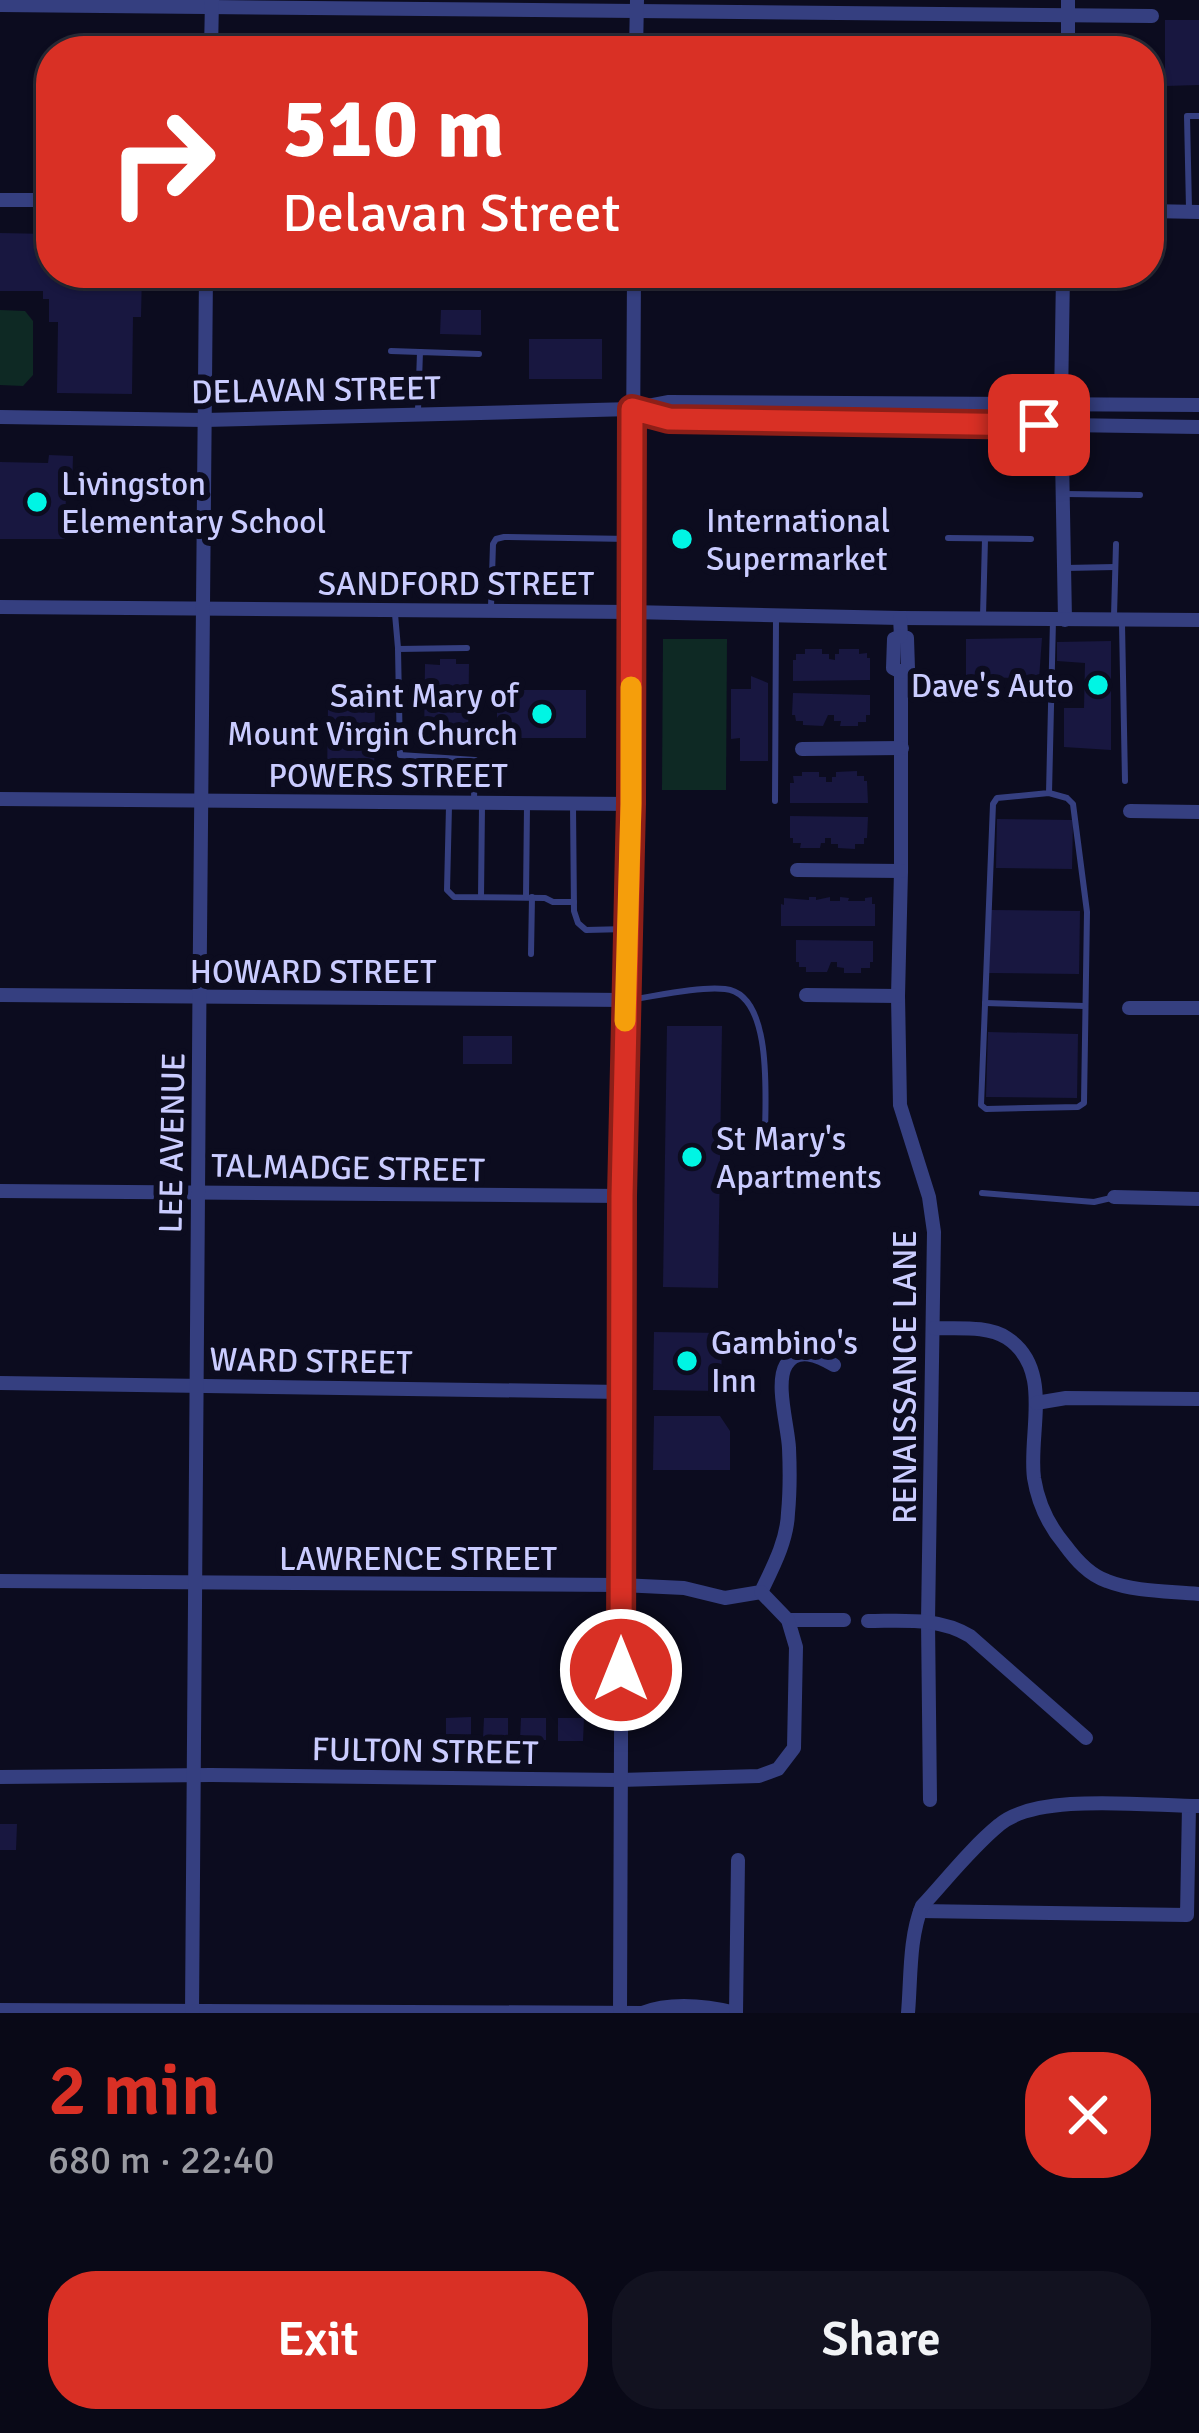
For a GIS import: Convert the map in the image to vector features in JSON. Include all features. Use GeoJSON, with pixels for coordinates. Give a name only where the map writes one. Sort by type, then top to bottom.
{"type":"FeatureCollection","features":[{"type":"Feature","properties":{"kind":"street"},"geometry":{"type":"LineString","coordinates":[[211,36],[212,3]]}},
{"type":"Feature","properties":{"kind":"street"},"geometry":{"type":"LineString","coordinates":[[0,5],[1068,7],[1152,16]]}},
{"type":"Feature","properties":{"kind":"street"},"geometry":{"type":"LineString","coordinates":[[636,36],[637,6]]}},
{"type":"Feature","properties":{"kind":"street"},"geometry":{"type":"LineString","coordinates":[[0,200],[36,200]]}},
{"type":"Feature","properties":{"kind":"street"},"geometry":{"type":"LineString","coordinates":[[1164,211],[1194,212]]}},
{"type":"Feature","properties":{"kind":"street","name":"LEE AVENUE"},"geometry":{"type":"LineString","coordinates":[[192,2012],[206,288]]}},
{"type":"Feature","properties":{"kind":"street"},"geometry":{"type":"LineString","coordinates":[[620,2013],[622,1196],[631,804],[634,288]]}},
{"type":"Feature","properties":{"kind":"street"},"geometry":{"type":"LineString","coordinates":[[1059,620],[1064,568],[1063,288]]}},
{"type":"Feature","properties":{"kind":"street","name":"DELAVAN STREET"},"geometry":{"type":"LineString","coordinates":[[0,417],[205,420],[632,409],[669,401],[1199,405]]}},
{"type":"Feature","properties":{"kind":"street","name":"DELAVAN STREET"},"geometry":{"type":"LineString","coordinates":[[632,409],[669,419],[1199,427]]}},
{"type":"Feature","properties":{"kind":"street","name":"SANDFORD STREET"},"geometry":{"type":"LineString","coordinates":[[0,607],[1199,620]]}},
{"type":"Feature","properties":{"kind":"street","name":"RENAISSANCE LANE"},"geometry":{"type":"LineString","coordinates":[[900,619],[893,668],[901,672],[900,1105],[929,1197],[934,1232],[930,1800]]}},
{"type":"Feature","properties":{"kind":"street"},"geometry":{"type":"LineString","coordinates":[[802,749],[902,748]]}},
{"type":"Feature","properties":{"kind":"street","name":"POWERS STREET"},"geometry":{"type":"LineString","coordinates":[[0,799],[631,804]]}},
{"type":"Feature","properties":{"kind":"street"},"geometry":{"type":"LineString","coordinates":[[1130,812],[1199,812]]}},
{"type":"Feature","properties":{"kind":"street"},"geometry":{"type":"LineString","coordinates":[[797,870],[902,871]]}},
{"type":"Feature","properties":{"kind":"street","name":"HOWARD STREET"},"geometry":{"type":"LineString","coordinates":[[0,995],[626,1000]]}},
{"type":"Feature","properties":{"kind":"street"},"geometry":{"type":"LineString","coordinates":[[806,995],[898,995]]}},
{"type":"Feature","properties":{"kind":"street"},"geometry":{"type":"LineString","coordinates":[[1129,1008],[1199,1008]]}},
{"type":"Feature","properties":{"kind":"street","name":"TALMADGE STREET"},"geometry":{"type":"LineString","coordinates":[[0,1191],[622,1196]]}},
{"type":"Feature","properties":{"kind":"street"},"geometry":{"type":"LineString","coordinates":[[1114,1197],[1199,1199]]}},
{"type":"Feature","properties":{"kind":"street"},"geometry":{"type":"LineString","coordinates":[[934,1328],[987,1330],[1006,1338],[1021,1352],[1035,1378],[1034,1475],[1040,1505],[1079,1563],[1103,1580],[1128,1587],[1199,1594]]}},
{"type":"Feature","properties":{"kind":"street"},"geometry":{"type":"LineString","coordinates":[[834,1365],[818,1355],[805,1354],[788,1361],[782,1371],[789,1450],[788,1515],[784,1539],[761,1592],[788,1620],[844,1620]]}},
{"type":"Feature","properties":{"kind":"street","name":"WARD STREET"},"geometry":{"type":"LineString","coordinates":[[0,1384],[622,1392]]}},
{"type":"Feature","properties":{"kind":"street"},"geometry":{"type":"LineString","coordinates":[[1036,1403],[1066,1398],[1199,1399]]}},
{"type":"Feature","properties":{"kind":"street","name":"LAWRENCE STREET"},"geometry":{"type":"LineString","coordinates":[[0,1581],[621,1585],[683,1588],[725,1598],[761,1592]]}},
{"type":"Feature","properties":{"kind":"street","name":"FULTON STREET"},"geometry":{"type":"LineString","coordinates":[[0,1777],[620,1780],[759,1776],[778,1769],[794,1748],[796,1647],[788,1620]]}},
{"type":"Feature","properties":{"kind":"street"},"geometry":{"type":"LineString","coordinates":[[868,1621],[928,1621],[970,1636],[1086,1738]]}},
{"type":"Feature","properties":{"kind":"street"},"geometry":{"type":"LineString","coordinates":[[908,2013],[920,1911],[999,1824],[1035,1807],[1065,1804],[1194,1806],[1187,1915],[920,1911]]}},
{"type":"Feature","properties":{"kind":"street"},"geometry":{"type":"LineString","coordinates":[[0,2009],[643,2013],[656,2008],[712,2007],[736,2013],[738,1860]]}},
{"type":"Feature","properties":{"kind":"lane"},"geometry":{"type":"LineString","coordinates":[[1194,212],[1187,116],[1199,116]]}},
{"type":"Feature","properties":{"kind":"lane"},"geometry":{"type":"LineString","coordinates":[[391,351],[479,354]]}},
{"type":"Feature","properties":{"kind":"lane"},"geometry":{"type":"LineString","coordinates":[[418,414],[420,352]]}},
{"type":"Feature","properties":{"kind":"lane"},"geometry":{"type":"LineString","coordinates":[[1062,494],[1140,495]]}},
{"type":"Feature","properties":{"kind":"lane"},"geometry":{"type":"LineString","coordinates":[[948,538],[1031,539]]}},
{"type":"Feature","properties":{"kind":"lane"},"geometry":{"type":"LineString","coordinates":[[491,610],[496,539],[631,539]]}},
{"type":"Feature","properties":{"kind":"lane"},"geometry":{"type":"LineString","coordinates":[[982,619],[985,539]]}},
{"type":"Feature","properties":{"kind":"lane"},"geometry":{"type":"LineString","coordinates":[[1116,544],[1125,781]]}},
{"type":"Feature","properties":{"kind":"lane"},"geometry":{"type":"LineString","coordinates":[[1064,568],[1115,568]]}},
{"type":"Feature","properties":{"kind":"lane"},"geometry":{"type":"LineString","coordinates":[[394,610],[400,754],[475,760],[482,897]]}},
{"type":"Feature","properties":{"kind":"lane"},"geometry":{"type":"LineString","coordinates":[[775,801],[776,615]]}},
{"type":"Feature","properties":{"kind":"lane"},"geometry":{"type":"LineString","coordinates":[[1049,793],[1059,620]]}},
{"type":"Feature","properties":{"kind":"lane"},"geometry":{"type":"LineString","coordinates":[[398,649],[467,648]]}},
{"type":"Feature","properties":{"kind":"lane"},"geometry":{"type":"LineString","coordinates":[[1049,793],[1067,798],[1073,804],[1087,912],[1084,1103],[1078,1107],[986,1109],[981,1105],[985,1003],[993,804],[998,798],[1049,793]]}},
{"type":"Feature","properties":{"kind":"lane"},"geometry":{"type":"LineString","coordinates":[[449,802],[447,890],[454,897],[574,902]]}},
{"type":"Feature","properties":{"kind":"lane"},"geometry":{"type":"LineString","coordinates":[[527,803],[531,954]]}},
{"type":"Feature","properties":{"kind":"lane"},"geometry":{"type":"LineString","coordinates":[[573,803],[578,922],[586,930],[628,929]]}},
{"type":"Feature","properties":{"kind":"lane"},"geometry":{"type":"LineString","coordinates":[[626,1000],[723,988],[744,998],[763,1044],[765,1136]]}},
{"type":"Feature","properties":{"kind":"lane"},"geometry":{"type":"LineString","coordinates":[[985,1003],[1085,1006]]}},
{"type":"Feature","properties":{"kind":"lane"},"geometry":{"type":"LineString","coordinates":[[982,1193],[1094,1202],[1114,1197]]}},
{"type":"Feature","properties":{"kind":"green space"},"geometry":{"type":"Polygon","coordinates":[[[0,310],[25,311],[33,321],[33,375],[23,386],[0,385],[0,310]]]}},
{"type":"Feature","properties":{"kind":"green space"},"geometry":{"type":"Polygon","coordinates":[[[663,639],[727,639],[726,790],[662,790],[663,639]]]}},
{"type":"Feature","properties":{"kind":"building"},"geometry":{"type":"Polygon","coordinates":[[[1165,20],[1199,20],[1199,85],[1165,86],[1165,20]]]}},
{"type":"Feature","properties":{"kind":"building"},"geometry":{"type":"Polygon","coordinates":[[[0,233],[36,234],[36,288],[142,288],[141,317],[133,317],[132,394],[57,393],[58,322],[49,322],[49,299],[43,299],[43,291],[0,291],[0,233]]]}},
{"type":"Feature","properties":{"kind":"building"},"geometry":{"type":"Polygon","coordinates":[[[441,310],[481,310],[481,335],[440,334],[441,310]]]}},
{"type":"Feature","properties":{"kind":"building"},"geometry":{"type":"Polygon","coordinates":[[[529,339],[602,339],[602,379],[529,379],[529,339]]]}},
{"type":"Feature","properties":{"kind":"building"},"geometry":{"type":"Polygon","coordinates":[[[49,455],[73,456],[72,491],[66,491],[65,539],[0,539],[0,462],[48,463],[49,455]]]}},
{"type":"Feature","properties":{"kind":"building"},"geometry":{"type":"Polygon","coordinates":[[[1042,638],[1039,679],[966,676],[966,639],[1042,638]]]}},
{"type":"Feature","properties":{"kind":"building","name":"Dave's Auto"},"geometry":{"type":"Polygon","coordinates":[[[1111,641],[1111,750],[1064,747],[1064,708],[1084,708],[1085,663],[1057,661],[1057,642],[1111,641]]]}},
{"type":"Feature","properties":{"kind":"building"},"geometry":{"type":"Polygon","coordinates":[[[805,649],[822,649],[822,654],[835,660],[839,649],[859,649],[859,654],[867,653],[870,658],[870,680],[793,681],[793,660],[796,654],[805,654],[805,649]]]}},
{"type":"Feature","properties":{"kind":"building"},"geometry":{"type":"Polygon","coordinates":[[[440,659],[469,664],[468,741],[424,741],[425,664],[440,665],[440,659]]]}},
{"type":"Feature","properties":{"kind":"building"},"geometry":{"type":"Polygon","coordinates":[[[751,676],[768,683],[768,761],[740,761],[740,738],[731,739],[731,689],[751,689],[751,676]]]}},
{"type":"Feature","properties":{"kind":"building","name":"Saint Mary of Mount Virgin Church"},"geometry":{"type":"Polygon","coordinates":[[[497,690],[586,690],[586,738],[497,738],[497,690]]]}},
{"type":"Feature","properties":{"kind":"building"},"geometry":{"type":"Polygon","coordinates":[[[793,693],[870,695],[870,715],[858,726],[840,726],[834,715],[828,715],[823,726],[803,725],[792,715],[793,693]]]}},
{"type":"Feature","properties":{"kind":"building"},"geometry":{"type":"Polygon","coordinates":[[[328,706],[375,706],[374,778],[327,778],[328,706]]]}},
{"type":"Feature","properties":{"kind":"building"},"geometry":{"type":"Polygon","coordinates":[[[857,771],[867,781],[868,803],[790,803],[793,776],[819,772],[819,777],[832,782],[836,772],[857,771]]]}},
{"type":"Feature","properties":{"kind":"building"},"geometry":{"type":"Polygon","coordinates":[[[790,816],[868,817],[867,838],[864,844],[855,844],[855,849],[838,848],[831,838],[825,838],[820,848],[800,848],[801,843],[790,838],[790,816]]]}},
{"type":"Feature","properties":{"kind":"building"},"geometry":{"type":"Polygon","coordinates":[[[997,819],[1073,820],[1072,869],[996,868],[997,819]]]}},
{"type":"Feature","properties":{"kind":"building"},"geometry":{"type":"Polygon","coordinates":[[[872,897],[875,926],[781,926],[784,898],[865,901],[872,897]]]}},
{"type":"Feature","properties":{"kind":"building"},"geometry":{"type":"Polygon","coordinates":[[[990,910],[1080,911],[1079,974],[989,973],[990,910]]]}},
{"type":"Feature","properties":{"kind":"building"},"geometry":{"type":"Polygon","coordinates":[[[796,940],[873,941],[873,962],[870,968],[861,968],[861,973],[844,973],[837,962],[831,962],[827,972],[806,972],[796,962],[796,940]]]}},
{"type":"Feature","properties":{"kind":"building","name":"St Mary's Apartments"},"geometry":{"type":"Polygon","coordinates":[[[667,1026],[722,1026],[718,1288],[663,1287],[667,1026]]]}},
{"type":"Feature","properties":{"kind":"building"},"geometry":{"type":"Polygon","coordinates":[[[988,1032],[1078,1034],[1077,1098],[986,1097],[988,1032]]]}},
{"type":"Feature","properties":{"kind":"building"},"geometry":{"type":"Polygon","coordinates":[[[463,1036],[512,1036],[512,1064],[463,1064],[463,1036]]]}},
{"type":"Feature","properties":{"kind":"building","name":"Gambino's Inn"},"geometry":{"type":"Polygon","coordinates":[[[654,1332],[722,1333],[721,1391],[653,1390],[654,1332]]]}},
{"type":"Feature","properties":{"kind":"building"},"geometry":{"type":"Polygon","coordinates":[[[654,1416],[720,1416],[730,1431],[730,1470],[653,1470],[654,1416]]]}},
{"type":"Feature","properties":{"kind":"building"},"geometry":{"type":"Polygon","coordinates":[[[471,1717],[471,1739],[446,1739],[446,1718],[471,1717]]]}},
{"type":"Feature","properties":{"kind":"building"},"geometry":{"type":"Polygon","coordinates":[[[484,1718],[508,1718],[508,1740],[483,1739],[484,1718]]]}},
{"type":"Feature","properties":{"kind":"building"},"geometry":{"type":"Polygon","coordinates":[[[521,1718],[546,1718],[546,1740],[520,1740],[521,1718]]]}},
{"type":"Feature","properties":{"kind":"building"},"geometry":{"type":"Polygon","coordinates":[[[558,1718],[584,1718],[583,1741],[558,1741],[558,1718]]]}},
{"type":"Feature","properties":{"kind":"building"},"geometry":{"type":"Polygon","coordinates":[[[0,1824],[17,1824],[16,1850],[0,1850],[0,1824]]]}},
{"type":"Feature","properties":{"kind":"slow traffic"},"geometry":{"type":"LineString","coordinates":[[625,1021],[631,687]]}},
{"type":"Feature","properties":{"kind":"place","name":"Livingston Elementary School"},"geometry":{"type":"Point","coordinates":[37,502]}},
{"type":"Feature","properties":{"kind":"place","name":"International Supermarket"},"geometry":{"type":"Point","coordinates":[682,539]}},
{"type":"Feature","properties":{"kind":"place","name":"Dave's Auto"},"geometry":{"type":"Point","coordinates":[1098,685]}},
{"type":"Feature","properties":{"kind":"place","name":"Saint Mary of Mount Virgin Church"},"geometry":{"type":"Point","coordinates":[542,714]}},
{"type":"Feature","properties":{"kind":"place","name":"St Mary's Apartments"},"geometry":{"type":"Point","coordinates":[692,1157]}},
{"type":"Feature","properties":{"kind":"place","name":"Gambino's Inn"},"geometry":{"type":"Point","coordinates":[687,1361]}},
{"type":"Feature","properties":{"kind":"route"},"geometry":{"type":"LineString","coordinates":[[621,1670],[632,409],[669,419],[1039,425]]}}]}
